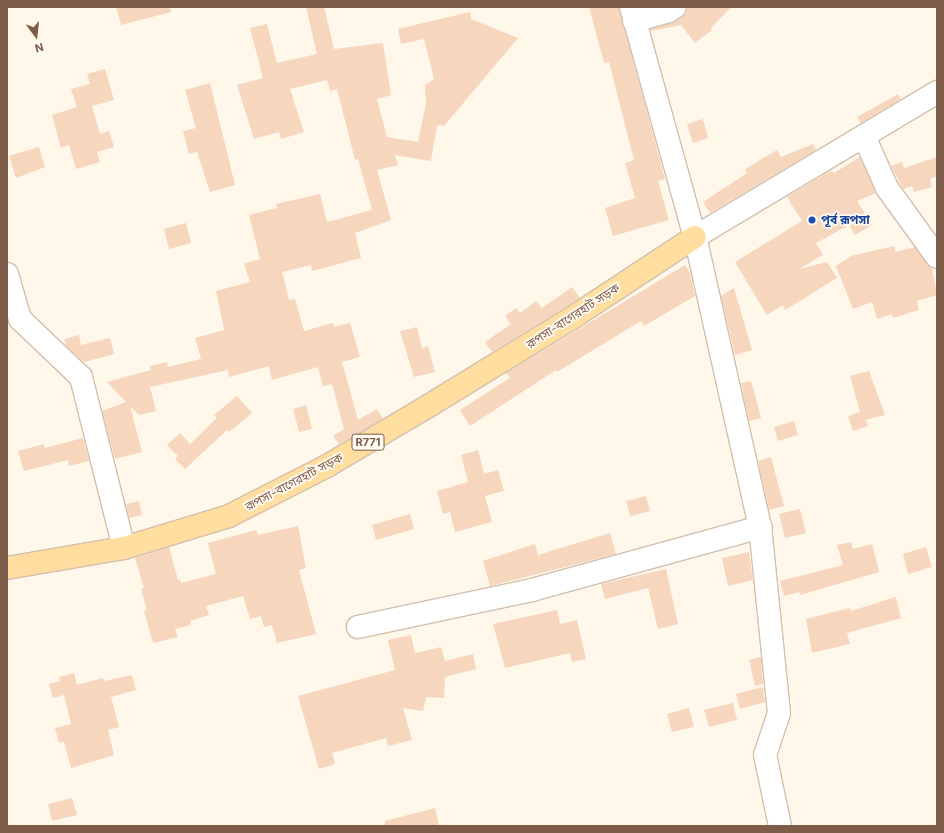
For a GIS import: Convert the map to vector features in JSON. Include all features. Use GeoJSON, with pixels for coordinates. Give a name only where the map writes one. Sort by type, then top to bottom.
{"type":"FeatureCollection","features":[{"type":"Feature","properties":{"kind":"main road","name":"রূপসা-বাগেরহাট সড়ক"},"geometry":{"type":"LineString","coordinates":[[7,568],[124,548],[229,516],[327,466],[565,322],[695,237]]}},
{"type":"Feature","properties":{"kind":"street"},"geometry":{"type":"LineString","coordinates":[[675,7],[669,11],[632,14],[695,237],[760,527],[779,713],[765,755],[780,826]]}},
{"type":"Feature","properties":{"kind":"street"},"geometry":{"type":"LineString","coordinates":[[695,237],[937,92]]}},
{"type":"Feature","properties":{"kind":"street"},"geometry":{"type":"LineString","coordinates":[[864,136],[887,188],[937,257]]}},
{"type":"Feature","properties":{"kind":"street"},"geometry":{"type":"LineString","coordinates":[[7,274],[20,319],[81,377],[124,548]]}},
{"type":"Feature","properties":{"kind":"street"},"geometry":{"type":"LineString","coordinates":[[358,627],[532,590],[760,527]]}},
{"type":"Feature","properties":{"kind":"building"},"geometry":{"type":"Polygon","coordinates":[[[116,7],[170,7],[171,12],[121,25],[116,7]]]}},
{"type":"Feature","properties":{"kind":"building"},"geometry":{"type":"Polygon","coordinates":[[[306,7],[324,7],[334,49],[383,43],[391,95],[377,99],[387,137],[418,142],[426,103],[425,85],[434,79],[424,39],[401,44],[398,29],[470,12],[471,19],[518,38],[444,126],[437,125],[431,161],[395,155],[398,165],[377,170],[391,220],[355,233],[361,258],[312,271],[311,265],[282,272],[289,300],[295,299],[304,331],[333,323],[334,327],[350,323],[360,357],[342,362],[358,420],[377,409],[383,419],[339,444],[333,436],[344,429],[332,384],[323,386],[318,367],[272,380],[269,366],[229,377],[228,370],[150,387],[156,411],[139,415],[130,406],[142,452],[115,459],[102,411],[126,402],[107,382],[151,370],[150,366],[167,362],[168,367],[201,359],[195,338],[224,330],[216,291],[250,282],[244,264],[260,259],[249,215],[277,208],[276,204],[320,194],[327,222],[372,210],[358,159],[355,160],[337,89],[330,91],[327,80],[290,89],[304,132],[281,139],[279,132],[254,139],[237,85],[263,78],[250,28],[267,24],[277,63],[317,54],[306,7]]]}},
{"type":"Feature","properties":{"kind":"building"},"geometry":{"type":"Polygon","coordinates":[[[589,7],[619,7],[665,179],[658,181],[669,220],[613,236],[605,208],[635,198],[625,163],[634,160],[609,62],[604,63],[589,7]]]}},
{"type":"Feature","properties":{"kind":"building"},"geometry":{"type":"Polygon","coordinates":[[[687,7],[731,7],[711,28],[712,30],[695,43],[681,25],[651,31],[650,29],[676,21],[686,13],[687,7]]]}},
{"type":"Feature","properties":{"kind":"building"},"geometry":{"type":"Polygon","coordinates":[[[105,69],[114,100],[92,106],[100,134],[109,131],[114,147],[97,152],[100,162],[76,169],[69,145],[61,148],[52,115],[77,107],[71,89],[90,84],[87,74],[105,69]]]}},
{"type":"Feature","properties":{"kind":"building"},"geometry":{"type":"Polygon","coordinates":[[[210,83],[235,185],[210,192],[197,152],[189,154],[183,131],[196,128],[185,90],[210,83]]]}},
{"type":"Feature","properties":{"kind":"building"},"geometry":{"type":"Polygon","coordinates":[[[898,94],[901,99],[861,123],[857,117],[898,94]]]}},
{"type":"Feature","properties":{"kind":"building"},"geometry":{"type":"Polygon","coordinates":[[[703,119],[708,138],[693,143],[687,124],[703,119]]]}},
{"type":"Feature","properties":{"kind":"building"},"geometry":{"type":"Polygon","coordinates":[[[813,144],[816,150],[710,213],[703,202],[747,173],[745,169],[777,150],[781,157],[813,144]]]}},
{"type":"Feature","properties":{"kind":"building"},"geometry":{"type":"Polygon","coordinates":[[[39,147],[45,167],[16,178],[9,156],[39,147]]]}},
{"type":"Feature","properties":{"kind":"building"},"geometry":{"type":"Polygon","coordinates":[[[860,157],[876,193],[857,201],[872,225],[855,235],[849,225],[816,243],[823,255],[799,269],[827,262],[837,278],[785,310],[783,305],[767,315],[735,262],[802,221],[787,197],[825,174],[832,171],[834,173],[860,157]]]}},
{"type":"Feature","properties":{"kind":"building"},"geometry":{"type":"Polygon","coordinates":[[[937,157],[937,176],[930,179],[932,187],[914,192],[912,186],[903,189],[891,166],[902,162],[904,168],[937,157]]]}},
{"type":"Feature","properties":{"kind":"building"},"geometry":{"type":"Polygon","coordinates":[[[186,223],[191,243],[169,249],[164,229],[186,223]]]}},
{"type":"Feature","properties":{"kind":"building"},"geometry":{"type":"Polygon","coordinates":[[[894,246],[896,252],[915,247],[932,268],[937,295],[917,301],[919,310],[893,318],[892,314],[877,319],[872,302],[853,309],[836,266],[851,256],[894,246]]]}},
{"type":"Feature","properties":{"kind":"building"},"geometry":{"type":"Polygon","coordinates":[[[685,265],[690,273],[695,296],[644,326],[641,321],[557,372],[556,370],[470,426],[460,410],[510,378],[506,373],[685,265]]]}},
{"type":"Feature","properties":{"kind":"building"},"geometry":{"type":"Polygon","coordinates":[[[572,287],[580,298],[492,352],[485,342],[511,324],[505,316],[516,308],[520,313],[536,301],[542,308],[572,287]]]}},
{"type":"Feature","properties":{"kind":"building"},"geometry":{"type":"Polygon","coordinates":[[[734,288],[752,350],[735,355],[721,296],[734,288]]]}},
{"type":"Feature","properties":{"kind":"building"},"geometry":{"type":"Polygon","coordinates":[[[417,327],[422,348],[428,346],[435,372],[414,377],[400,331],[417,327]]]}},
{"type":"Feature","properties":{"kind":"building"},"geometry":{"type":"Polygon","coordinates":[[[79,335],[81,345],[110,338],[114,354],[84,362],[66,346],[64,339],[79,335]]]}},
{"type":"Feature","properties":{"kind":"building"},"geometry":{"type":"Polygon","coordinates":[[[869,371],[885,415],[866,420],[868,426],[853,431],[848,416],[860,412],[850,376],[869,371]]]}},
{"type":"Feature","properties":{"kind":"building"},"geometry":{"type":"Polygon","coordinates":[[[751,381],[761,418],[749,421],[741,383],[751,381]]]}},
{"type":"Feature","properties":{"kind":"building"},"geometry":{"type":"Polygon","coordinates":[[[237,396],[252,413],[229,432],[227,430],[185,469],[175,459],[178,456],[167,445],[180,433],[190,444],[217,418],[214,415],[237,396]]]}},
{"type":"Feature","properties":{"kind":"building"},"geometry":{"type":"Polygon","coordinates":[[[306,405],[312,429],[299,432],[293,409],[306,405]]]}},
{"type":"Feature","properties":{"kind":"building"},"geometry":{"type":"Polygon","coordinates":[[[794,421],[798,435],[778,441],[774,427],[794,421]]]}},
{"type":"Feature","properties":{"kind":"building"},"geometry":{"type":"Polygon","coordinates":[[[83,438],[89,461],[69,466],[68,460],[24,471],[18,451],[44,444],[45,448],[83,438]]]}},
{"type":"Feature","properties":{"kind":"building"},"geometry":{"type":"Polygon","coordinates":[[[478,450],[484,474],[498,470],[504,491],[485,496],[492,522],[455,532],[450,512],[443,514],[437,491],[468,482],[461,455],[478,450]]]}},
{"type":"Feature","properties":{"kind":"building"},"geometry":{"type":"Polygon","coordinates":[[[771,457],[784,506],[769,510],[758,461],[771,457]]]}},
{"type":"Feature","properties":{"kind":"building"},"geometry":{"type":"Polygon","coordinates":[[[646,496],[650,511],[630,516],[626,501],[646,496]]]}},
{"type":"Feature","properties":{"kind":"building"},"geometry":{"type":"Polygon","coordinates":[[[139,501],[142,515],[129,518],[126,504],[139,501]]]}},
{"type":"Feature","properties":{"kind":"building"},"geometry":{"type":"Polygon","coordinates":[[[800,509],[806,533],[785,538],[779,514],[800,509]]]}},
{"type":"Feature","properties":{"kind":"building"},"geometry":{"type":"Polygon","coordinates":[[[410,514],[414,529],[376,540],[372,525],[410,514]]]}},
{"type":"Feature","properties":{"kind":"building"},"geometry":{"type":"Polygon","coordinates":[[[298,526],[306,568],[299,570],[316,634],[277,643],[272,625],[264,627],[261,616],[250,619],[243,596],[206,606],[209,615],[190,621],[191,625],[175,629],[178,637],[153,643],[144,611],[147,610],[141,589],[144,588],[135,558],[169,547],[178,580],[180,579],[181,583],[216,574],[208,543],[256,530],[258,535],[298,526]]]}},
{"type":"Feature","properties":{"kind":"building"},"geometry":{"type":"Polygon","coordinates":[[[610,533],[616,554],[490,586],[483,561],[535,544],[538,555],[610,533]]]}},
{"type":"Feature","properties":{"kind":"building"},"geometry":{"type":"Polygon","coordinates":[[[851,542],[853,549],[872,544],[879,572],[800,595],[799,592],[784,596],[780,581],[843,565],[837,545],[851,542]]]}},
{"type":"Feature","properties":{"kind":"building"},"geometry":{"type":"Polygon","coordinates":[[[926,547],[932,567],[908,574],[903,554],[926,547]]]}},
{"type":"Feature","properties":{"kind":"building"},"geometry":{"type":"Polygon","coordinates":[[[749,552],[753,580],[728,586],[722,558],[749,552]]]}},
{"type":"Feature","properties":{"kind":"building"},"geometry":{"type":"Polygon","coordinates":[[[666,569],[678,624],[658,629],[648,588],[605,599],[601,584],[666,569]]]}},
{"type":"Feature","properties":{"kind":"building"},"geometry":{"type":"Polygon","coordinates":[[[896,597],[901,618],[847,633],[850,644],[812,653],[806,619],[850,608],[851,611],[896,597]]]}},
{"type":"Feature","properties":{"kind":"building"},"geometry":{"type":"Polygon","coordinates":[[[557,610],[560,624],[577,620],[586,659],[572,662],[570,653],[505,668],[493,624],[557,610]]]}},
{"type":"Feature","properties":{"kind":"building"},"geometry":{"type":"Polygon","coordinates":[[[411,635],[415,653],[441,647],[445,661],[473,654],[476,669],[445,677],[444,698],[426,697],[423,711],[403,708],[412,740],[388,746],[386,738],[332,753],[335,764],[319,769],[298,696],[395,670],[388,640],[411,635]]]}},
{"type":"Feature","properties":{"kind":"building"},"geometry":{"type":"Polygon","coordinates":[[[761,657],[763,684],[755,686],[749,660],[761,657]]]}},
{"type":"Feature","properties":{"kind":"building"},"geometry":{"type":"Polygon","coordinates":[[[74,673],[77,685],[103,678],[104,681],[132,675],[136,690],[111,697],[119,727],[108,730],[114,755],[71,768],[64,742],[59,743],[55,728],[71,724],[64,695],[53,698],[49,684],[60,681],[59,677],[74,673]]]}},
{"type":"Feature","properties":{"kind":"building"},"geometry":{"type":"Polygon","coordinates":[[[763,687],[765,702],[740,709],[736,694],[763,687]]]}},
{"type":"Feature","properties":{"kind":"building"},"geometry":{"type":"Polygon","coordinates":[[[733,703],[737,720],[709,727],[704,710],[733,703]]]}},
{"type":"Feature","properties":{"kind":"building"},"geometry":{"type":"Polygon","coordinates":[[[689,708],[694,727],[672,732],[667,714],[689,708]]]}},
{"type":"Feature","properties":{"kind":"building"},"geometry":{"type":"Polygon","coordinates":[[[72,798],[77,815],[52,821],[48,804],[72,798]]]}},
{"type":"Feature","properties":{"kind":"building"},"geometry":{"type":"Polygon","coordinates":[[[435,808],[439,826],[385,826],[385,821],[435,808]]]}},
{"type":"Feature","properties":{"kind":"place","name":"পূর্ব রূপসা"},"geometry":{"type":"Point","coordinates":[812,220]}}]}
